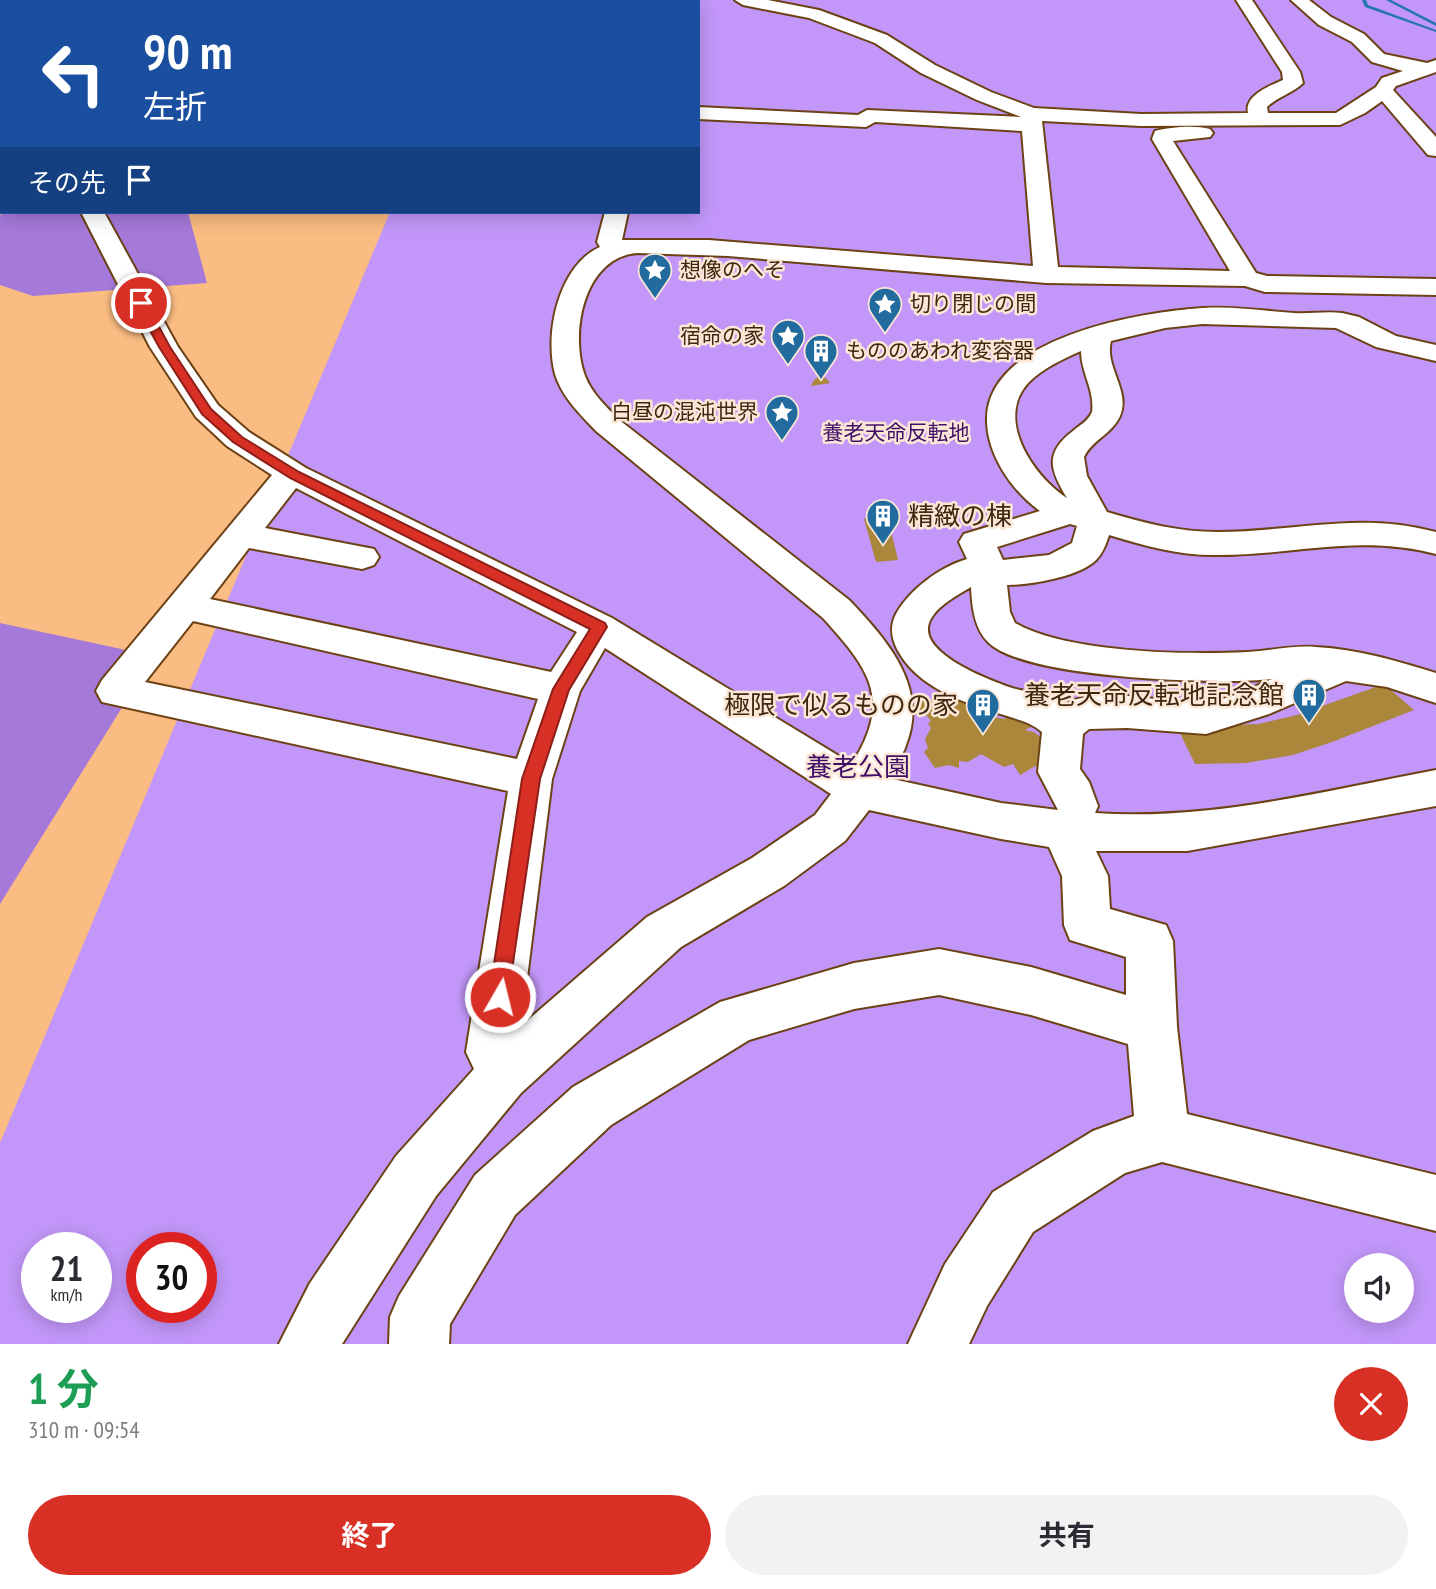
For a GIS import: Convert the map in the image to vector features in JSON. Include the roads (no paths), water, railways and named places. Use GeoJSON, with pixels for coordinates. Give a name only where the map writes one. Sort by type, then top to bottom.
{"type":"FeatureCollection","features":[{"type":"Feature","properties":{"kind":"street"},"geometry":{"type":"LineString","coordinates":[[743,0],[813,14],[881,39],[928,69],[1030,120]]}},
{"type":"Feature","properties":{"kind":"street"},"geometry":{"type":"LineString","coordinates":[[1244,0],[1291,72],[1293,83],[1270,93],[1257,105],[1256,111],[1261,118]]}},
{"type":"Feature","properties":{"kind":"street"},"geometry":{"type":"LineString","coordinates":[[1299,0],[1325,21],[1358,38],[1378,58],[1399,65],[1430,67]]}},
{"type":"Feature","properties":{"kind":"street"},"geometry":{"type":"LineString","coordinates":[[700,113],[841,121],[866,121],[867,116],[1030,120],[1340,119],[1382,91],[1390,82],[1430,67]]}},
{"type":"Feature","properties":{"kind":"street"},"geometry":{"type":"LineString","coordinates":[[1382,91],[1436,150]]}},
{"type":"Feature","properties":{"kind":"street"},"geometry":{"type":"LineString","coordinates":[[1030,120],[1051,289],[1103,296],[1114,302],[1116,309],[1056,324],[1050,328],[1047,346],[1053,352]]}},
{"type":"Feature","properties":{"kind":"street"},"geometry":{"type":"LineString","coordinates":[[1247,278],[1162,139],[1163,135],[1296,131],[1318,125],[1322,120]]}},
{"type":"Feature","properties":{"kind":"street"},"geometry":{"type":"LineString","coordinates":[[94,214],[164,347],[207,411],[237,439],[291,473],[599,627],[859,790],[966,815],[1071,818],[1124,834],[1187,832],[1436,788]]}},
{"type":"Feature","properties":{"kind":"street"},"geometry":{"type":"LineString","coordinates":[[616,214],[609,242],[616,248]]}},
{"type":"Feature","properties":{"kind":"street"},"geometry":{"type":"LineString","coordinates":[[309,1344],[331,1304],[416,1176],[503,1075],[664,932],[768,872],[830,828],[859,790],[886,745],[894,713],[888,676],[867,642],[836,609],[607,425],[575,389],[568,363],[567,319],[572,298],[584,274],[597,258],[616,248],[690,246],[1048,278],[1247,278],[1265,284],[1436,286]]}},
{"type":"Feature","properties":{"kind":"street"},"geometry":{"type":"LineString","coordinates":[[1436,353],[1391,344],[1366,334],[1349,322],[1230,315],[1171,319],[1098,336],[1053,352],[1010,383],[999,405],[1000,427],[1009,455],[1022,475],[1046,498],[1081,516],[1129,532],[1195,543],[1220,544],[1322,533],[1362,532],[1398,534],[1436,543]]}},
{"type":"Feature","properties":{"kind":"street"},"geometry":{"type":"LineString","coordinates":[[1081,516],[1089,504],[1071,474],[1067,458],[1073,446],[1099,427],[1106,416],[1107,395],[1095,368],[1094,358],[1093,347],[1098,336]]}},
{"type":"Feature","properties":{"kind":"street"},"geometry":{"type":"LineString","coordinates":[[291,473],[116,691],[531,779]]}},
{"type":"Feature","properties":{"kind":"street"},"geometry":{"type":"LineString","coordinates":[[1063,727],[1044,711],[1018,705],[968,686],[934,668],[914,650],[908,629],[912,618],[929,596],[973,570],[1012,573],[1073,561],[1087,551],[1095,529],[1081,516]]}},
{"type":"Feature","properties":{"kind":"street"},"geometry":{"type":"LineString","coordinates":[[242,535],[362,557]]}},
{"type":"Feature","properties":{"kind":"street"},"geometry":{"type":"LineString","coordinates":[[988,572],[993,618],[1002,633],[1014,641],[1055,653],[1197,666],[1239,667],[1310,660],[1388,673],[1436,688]]}},
{"type":"Feature","properties":{"kind":"street"},"geometry":{"type":"LineString","coordinates":[[184,606],[561,689]]}},
{"type":"Feature","properties":{"kind":"street"},"geometry":{"type":"LineString","coordinates":[[503,1075],[492,1052],[531,779],[561,689],[599,627]]}},
{"type":"Feature","properties":{"kind":"street"},"geometry":{"type":"LineString","coordinates":[[1162,1135],[1152,1027],[1149,942],[1087,925],[1085,876],[1071,818],[1074,795],[1059,772],[1063,727],[1080,714],[1127,712],[1206,718],[1255,703],[1312,677],[1345,666]]}},
{"type":"Feature","properties":{"kind":"street"},"geometry":{"type":"LineString","coordinates":[[414,1335],[495,1195],[592,1106],[738,1019],[854,986],[939,972],[1031,990],[1152,1027]]}},
{"type":"Feature","properties":{"kind":"street"},"geometry":{"type":"LineString","coordinates":[[938,1344],[966,1285],[1013,1212],[1112,1150],[1162,1135],[1436,1203]]}},
{"type":"Feature","properties":{"kind":"waterway"},"geometry":{"type":"LineString","coordinates":[[1364,0],[1366,6],[1436,31]]}},
{"type":"Feature","properties":{"kind":"waterway"},"geometry":{"type":"LineString","coordinates":[[1388,0],[1436,25]]}},
{"type":"Feature","properties":{"kind":"place","name":"想像のへそ"},"geometry":{"type":"Point","coordinates":[655,300]}},
{"type":"Feature","properties":{"kind":"place","name":"切り閉じの間"},"geometry":{"type":"Point","coordinates":[885,334]}},
{"type":"Feature","properties":{"kind":"place","name":"宿命の家"},"geometry":{"type":"Point","coordinates":[788,366]}},
{"type":"Feature","properties":{"kind":"place","name":"もののあわれ変容器"},"geometry":{"type":"Point","coordinates":[821,381]}},
{"type":"Feature","properties":{"kind":"place","name":"白昼の混沌世界"},"geometry":{"type":"Point","coordinates":[782,442]}},
{"type":"Feature","properties":{"kind":"place","name":"精緻の棟"},"geometry":{"type":"Point","coordinates":[883,546]}},
{"type":"Feature","properties":{"kind":"place","name":"養老天命反転地記念館"},"geometry":{"type":"Point","coordinates":[1309,725]}},
{"type":"Feature","properties":{"kind":"place","name":"極限で似るものの家"},"geometry":{"type":"Point","coordinates":[983,735]}},
{"type":"Feature","properties":{"kind":"park label","name":"養老天命反転地"},"geometry":{"type":"Point","coordinates":[896,433]}},
{"type":"Feature","properties":{"kind":"park label","name":"養老公園"},"geometry":{"type":"Point","coordinates":[858,767]}}]}
